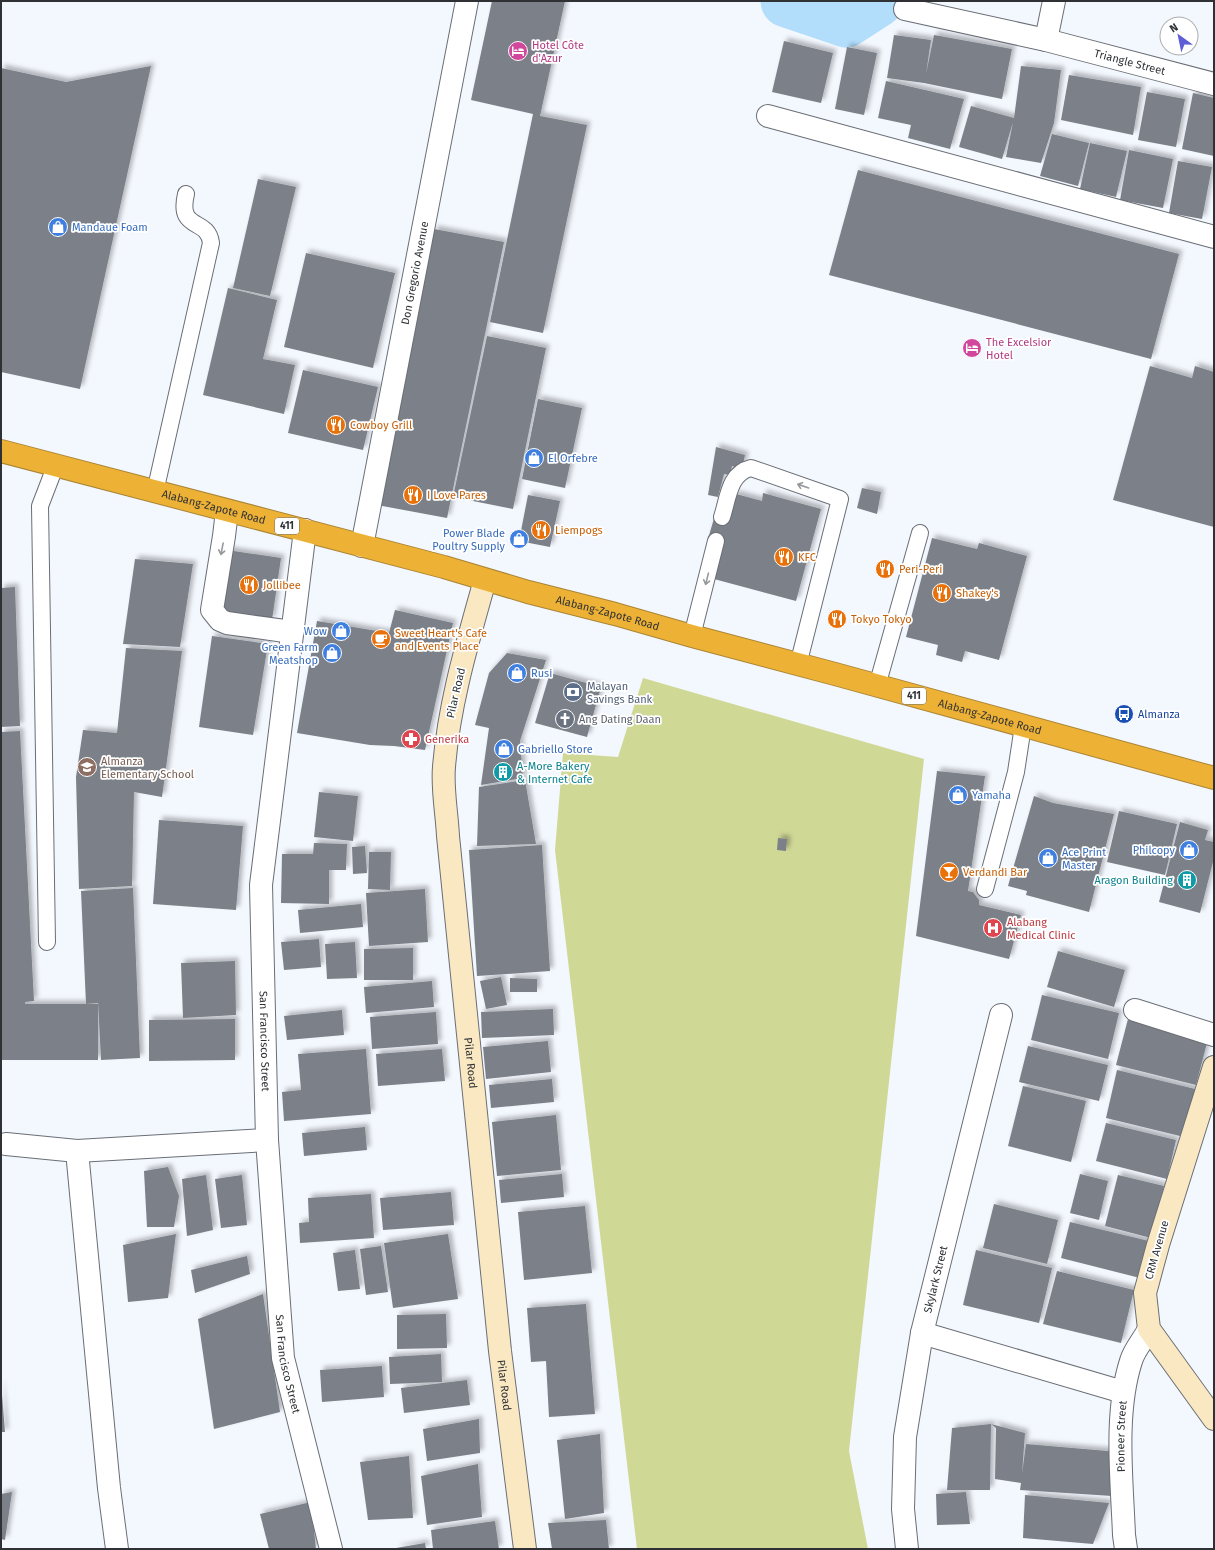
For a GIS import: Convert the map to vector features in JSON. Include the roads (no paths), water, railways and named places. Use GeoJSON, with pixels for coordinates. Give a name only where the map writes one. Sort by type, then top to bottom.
{"type":"FeatureCollection","features":[{"type":"Feature","properties":{"kind":"highway","name":"Alabang-Zapote Road"},"geometry":{"type":"LineString","coordinates":[[1,451],[444,567],[485,580],[615,614],[1214,778]]}},
{"type":"Feature","properties":{"kind":"street","name":"Don Gregorio Avenue"},"geometry":{"type":"LineString","coordinates":[[362,546],[467,1]]}},
{"type":"Feature","properties":{"kind":"street"},"geometry":{"type":"LineString","coordinates":[[1046,40],[1054,1]]}},
{"type":"Feature","properties":{"kind":"street","name":"Triangle Street"},"geometry":{"type":"LineString","coordinates":[[905,9],[1046,40],[1214,84]]}},
{"type":"Feature","properties":{"kind":"street"},"geometry":{"type":"LineString","coordinates":[[768,116],[1214,236]]}},
{"type":"Feature","properties":{"kind":"street"},"geometry":{"type":"LineString","coordinates":[[227,510],[212,610],[220,620],[227,623],[292,632]]}},
{"type":"Feature","properties":{"kind":"street","name":"San Francisco Street"},"geometry":{"type":"LineString","coordinates":[[305,530],[261,885],[267,1140],[283,1358],[331,1549]]}},
{"type":"Feature","properties":{"kind":"street","name":"Pilar Road"},"geometry":{"type":"LineString","coordinates":[[485,580],[472,624],[449,722],[444,768],[448,836],[500,1351],[525,1549]]}},
{"type":"Feature","properties":{"kind":"street"},"geometry":{"type":"LineString","coordinates":[[1135,1010],[1214,1035]]}},
{"type":"Feature","properties":{"kind":"street","name":"Skylark Street"},"geometry":{"type":"LineString","coordinates":[[907,1549],[903,1509],[905,1437],[922,1333],[1001,1015]]}},
{"type":"Feature","properties":{"kind":"street","name":"CRM Avenue"},"geometry":{"type":"LineString","coordinates":[[1214,1067],[1158,1244],[1145,1293],[1149,1329],[1214,1419]]}},
{"type":"Feature","properties":{"kind":"street"},"geometry":{"type":"LineString","coordinates":[[6,1144],[77,1151],[267,1140]]}},
{"type":"Feature","properties":{"kind":"street"},"geometry":{"type":"LineString","coordinates":[[77,1151],[109,1488],[117,1549]]}},
{"type":"Feature","properties":{"kind":"street","name":"Pioneer Street"},"geometry":{"type":"LineString","coordinates":[[1126,1549],[1124,1535],[1121,1437],[1123,1392],[1131,1359],[1149,1329]]}},
{"type":"Feature","properties":{"kind":"street"},"geometry":{"type":"LineString","coordinates":[[922,1333],[1123,1392]]}},
{"type":"Feature","properties":{"kind":"lane"},"geometry":{"type":"LineString","coordinates":[[155,492],[212,243],[211,237],[207,231],[187,218],[184,212],[186,194]]}},
{"type":"Feature","properties":{"kind":"lane"},"geometry":{"type":"LineString","coordinates":[[47,942],[40,506],[55,466]]}},
{"type":"Feature","properties":{"kind":"lane"},"geometry":{"type":"LineString","coordinates":[[722,517],[734,479],[739,473],[751,468],[840,499],[798,665]]}},
{"type":"Feature","properties":{"kind":"lane"},"geometry":{"type":"LineString","coordinates":[[877,686],[920,533]]}},
{"type":"Feature","properties":{"kind":"lane"},"geometry":{"type":"LineString","coordinates":[[692,636],[716,541]]}},
{"type":"Feature","properties":{"kind":"lane"},"geometry":{"type":"LineString","coordinates":[[984,889],[1016,772],[1023,726]]}},
{"type":"Feature","properties":{"kind":"waterway"},"geometry":{"type":"LineString","coordinates":[[787,1],[846,21],[877,1]]}},
{"type":"Feature","properties":{"kind":"place","name":"Hotel Côte d'Azur"},"geometry":{"type":"Point","coordinates":[518,51]}},
{"type":"Feature","properties":{"kind":"place","name":"Mandaue Foam"},"geometry":{"type":"Point","coordinates":[58,227]}},
{"type":"Feature","properties":{"kind":"place","name":"The Excelsior Hotel"},"geometry":{"type":"Point","coordinates":[972,348]}},
{"type":"Feature","properties":{"kind":"place","name":"Cowboy Grill"},"geometry":{"type":"Point","coordinates":[336,425]}},
{"type":"Feature","properties":{"kind":"place","name":"El Orfebre"},"geometry":{"type":"Point","coordinates":[534,458]}},
{"type":"Feature","properties":{"kind":"place","name":"I Love Pares"},"geometry":{"type":"Point","coordinates":[413,495]}},
{"type":"Feature","properties":{"kind":"place","name":"Liempogs"},"geometry":{"type":"Point","coordinates":[541,530]}},
{"type":"Feature","properties":{"kind":"place","name":"Power Blade Poultry Supply"},"geometry":{"type":"Point","coordinates":[519,539]}},
{"type":"Feature","properties":{"kind":"place","name":"KFC"},"geometry":{"type":"Point","coordinates":[784,557]}},
{"type":"Feature","properties":{"kind":"place","name":"Peri-Peri"},"geometry":{"type":"Point","coordinates":[885,569]}},
{"type":"Feature","properties":{"kind":"place","name":"Jollibee"},"geometry":{"type":"Point","coordinates":[249,585]}},
{"type":"Feature","properties":{"kind":"place","name":"Shakey's"},"geometry":{"type":"Point","coordinates":[942,593]}},
{"type":"Feature","properties":{"kind":"place","name":"Tokyo Tokyo"},"geometry":{"type":"Point","coordinates":[837,619]}},
{"type":"Feature","properties":{"kind":"place","name":"Wow"},"geometry":{"type":"Point","coordinates":[341,631]}},
{"type":"Feature","properties":{"kind":"place","name":"Sweet Heart's Cafe and Events Place"},"geometry":{"type":"Point","coordinates":[381,639]}},
{"type":"Feature","properties":{"kind":"place","name":"Green Farm Meatshop"},"geometry":{"type":"Point","coordinates":[332,653]}},
{"type":"Feature","properties":{"kind":"place","name":"Rusi"},"geometry":{"type":"Point","coordinates":[517,673]}},
{"type":"Feature","properties":{"kind":"place","name":"Malayan Savings Bank"},"geometry":{"type":"Point","coordinates":[573,692]}},
{"type":"Feature","properties":{"kind":"place","name":"Almanza"},"geometry":{"type":"Point","coordinates":[1124,714]}},
{"type":"Feature","properties":{"kind":"place","name":"Ang Dating Daan"},"geometry":{"type":"Point","coordinates":[565,719]}},
{"type":"Feature","properties":{"kind":"place","name":"Generika"},"geometry":{"type":"Point","coordinates":[411,739]}},
{"type":"Feature","properties":{"kind":"place","name":"Gabriello Store"},"geometry":{"type":"Point","coordinates":[504,749]}},
{"type":"Feature","properties":{"kind":"place","name":"Almanza Elementary School"},"geometry":{"type":"Point","coordinates":[87,767]}},
{"type":"Feature","properties":{"kind":"place","name":"A-More Bakery & Internet Cafe"},"geometry":{"type":"Point","coordinates":[503,772]}},
{"type":"Feature","properties":{"kind":"place","name":"Yamaha"},"geometry":{"type":"Point","coordinates":[958,795]}},
{"type":"Feature","properties":{"kind":"place","name":"Philcopy"},"geometry":{"type":"Point","coordinates":[1189,850]}},
{"type":"Feature","properties":{"kind":"place","name":"Ace Print Master"},"geometry":{"type":"Point","coordinates":[1048,858]}},
{"type":"Feature","properties":{"kind":"place","name":"Verdandi Bar"},"geometry":{"type":"Point","coordinates":[949,872]}},
{"type":"Feature","properties":{"kind":"place","name":"Aragon Building"},"geometry":{"type":"Point","coordinates":[1187,880]}},
{"type":"Feature","properties":{"kind":"place","name":"Alabang Medical Clinic"},"geometry":{"type":"Point","coordinates":[993,928]}}]}
